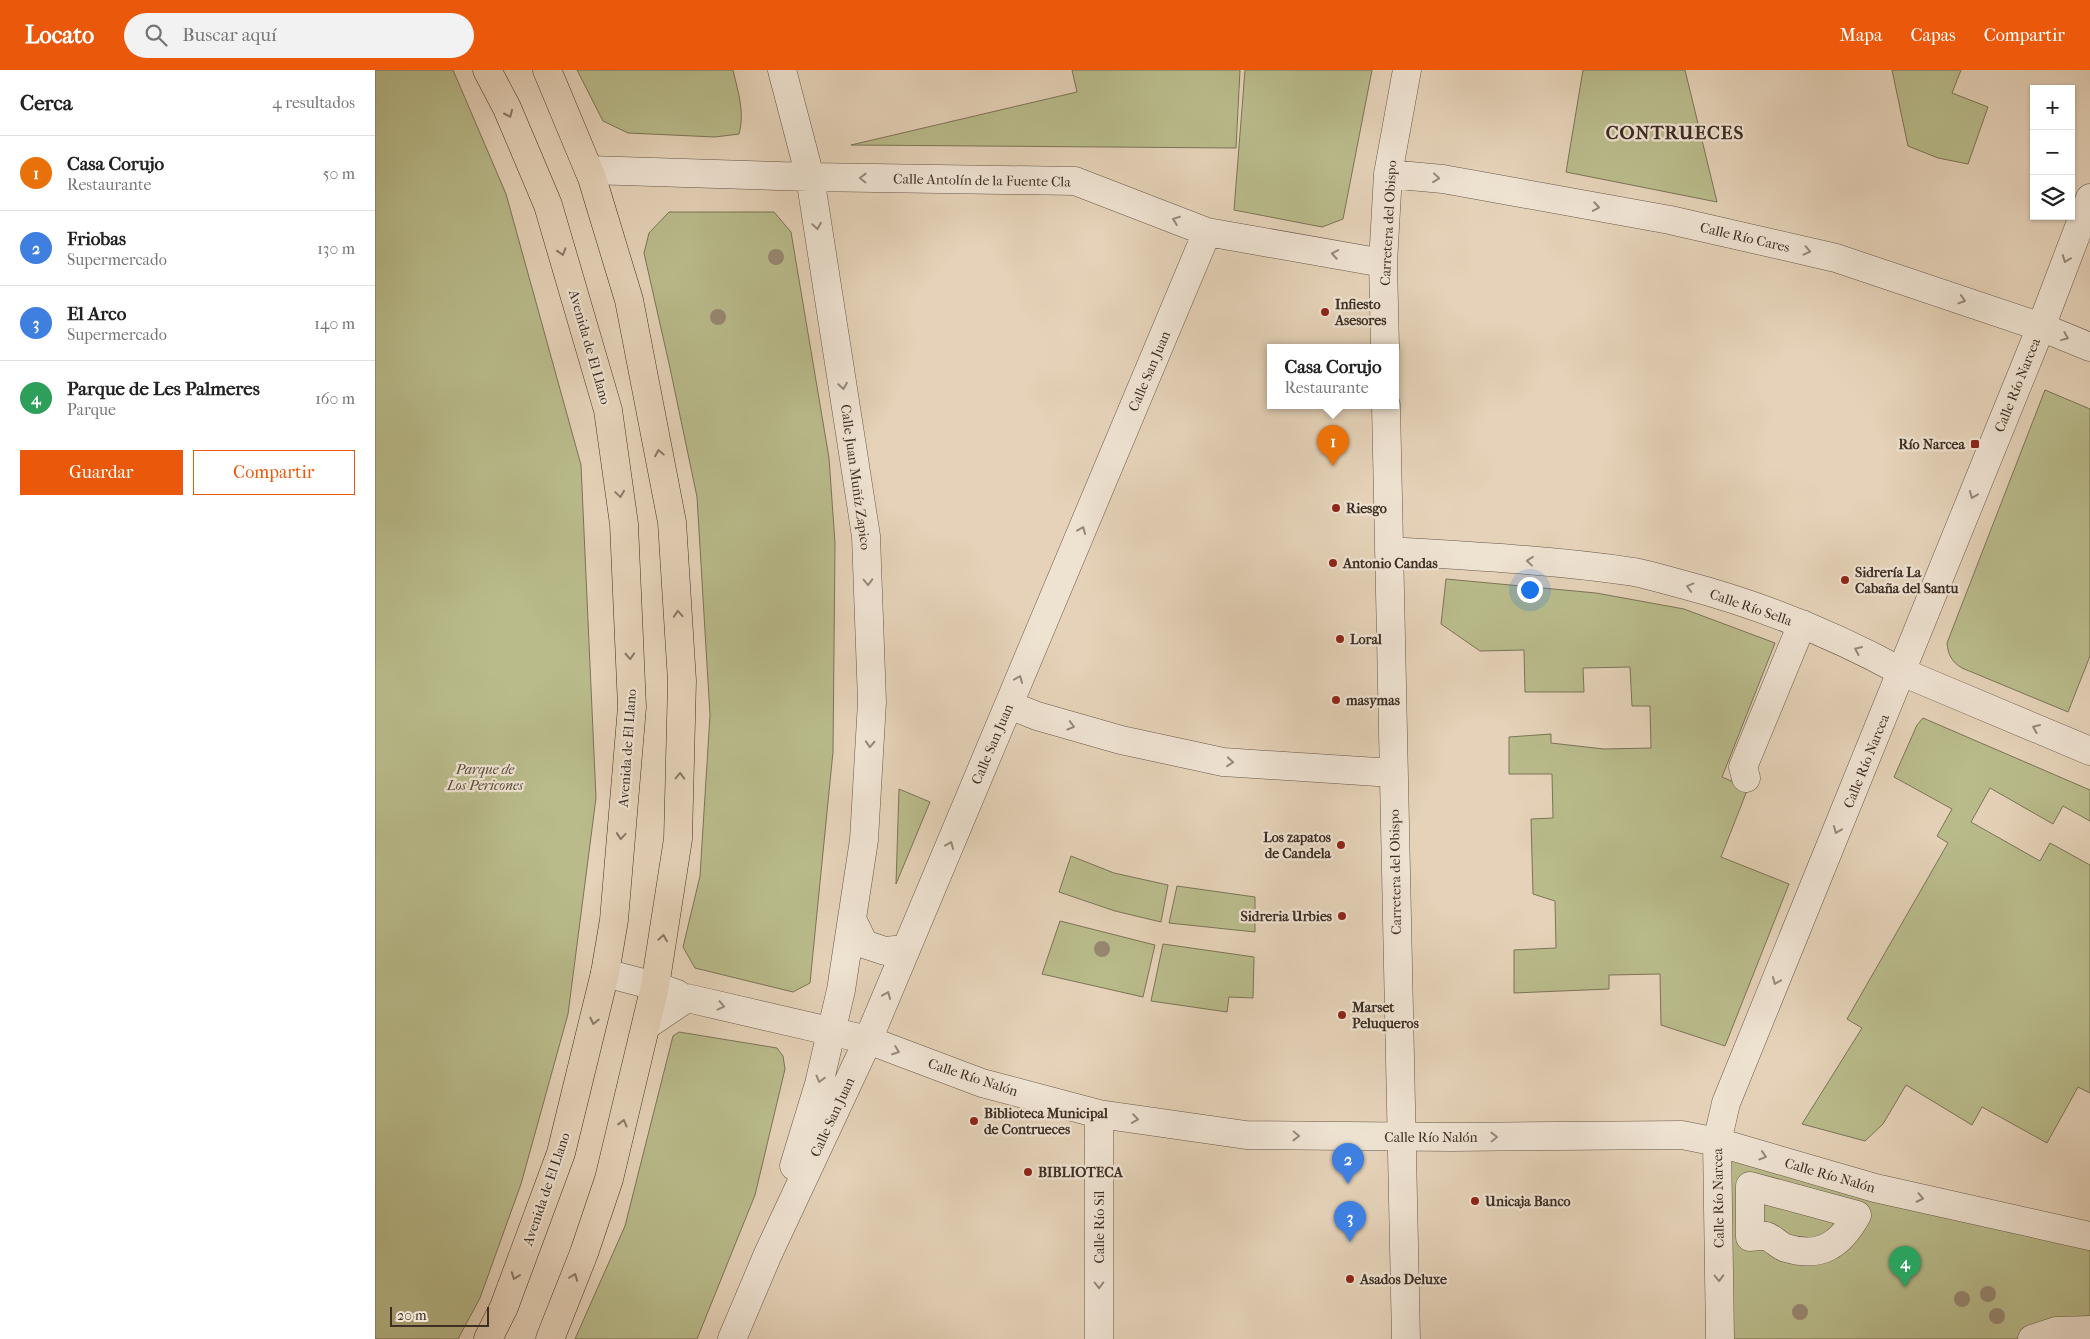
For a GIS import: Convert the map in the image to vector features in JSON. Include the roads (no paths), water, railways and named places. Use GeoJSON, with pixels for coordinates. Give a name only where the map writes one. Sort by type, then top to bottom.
{"type":"FeatureCollection","features":[{"type":"Feature","properties":{"kind":"main road","name":"Avenida de El Llano"},"geometry":{"type":"LineString","coordinates":[[487,70],[507,108],[548,205],[608,410],[624,524],[632,707],[614,920],[605,973],[561,1153],[504,1307],[488,1339]]}},
{"type":"Feature","properties":{"kind":"main road"},"geometry":{"type":"LineString","coordinates":[[547,70],[589,170],[629,300],[672,522],[682,681],[678,839],[655,986],[609,1179],[550,1339]]}},
{"type":"Feature","properties":{"kind":"street","name":"Calle Juan Muñíz Zapico"},"geometry":{"type":"LineString","coordinates":[[782,70],[811,178],[866,536],[872,702],[864,840],[841,990],[832,1032]]}},
{"type":"Feature","properties":{"kind":"street","name":"Carretera del Obispo"},"geometry":{"type":"LineString","coordinates":[[1385,344],[1383,263],[1388,174],[1407,70]]}},
{"type":"Feature","properties":{"kind":"street","name":"Calle Antolín de la Fuente Cla"},"geometry":{"type":"LineString","coordinates":[[589,170],[811,178],[1075,181],[1207,232],[1383,263]]}},
{"type":"Feature","properties":{"kind":"street","name":"Calle Río Cares"},"geometry":{"type":"LineString","coordinates":[[1388,174],[1443,178],[1670,220],[1836,258],[2041,327],[2090,347]]}},
{"type":"Feature","properties":{"kind":"street","name":"Calle Río Narcea"},"geometry":{"type":"LineString","coordinates":[[1720,1339],[1717,1142],[1726,1103],[2041,327],[2090,198]]}},
{"type":"Feature","properties":{"kind":"street","name":"Calle San Juan"},"geometry":{"type":"LineString","coordinates":[[732,1339],[768,1254],[868,1040],[1207,232]]}},
{"type":"Feature","properties":{"kind":"street","name":"Carretera del Obispo"},"geometry":{"type":"LineString","coordinates":[[1386,409],[1406,1339]]}},
{"type":"Feature","properties":{"kind":"street","name":"Calle Río Sella"},"geometry":{"type":"LineString","coordinates":[[1389,551],[1509,559],[1635,572],[1714,593],[1802,624],[1874,656],[1902,672],[2090,751]]}},
{"type":"Feature","properties":{"kind":"street"},"geometry":{"type":"LineString","coordinates":[[1746,778],[1743,767],[1802,624]]}},
{"type":"Feature","properties":{"kind":"street"},"geometry":{"type":"LineString","coordinates":[[1009,705],[1037,716],[1121,740],[1223,762],[1393,773]]}},
{"type":"Feature","properties":{"kind":"street"},"geometry":{"type":"LineString","coordinates":[[852,919],[864,944],[885,951],[906,948]]}},
{"type":"Feature","properties":{"kind":"street","name":"Calle Río Nalón"},"geometry":{"type":"LineString","coordinates":[[605,973],[655,986],[687,998],[868,1040],[982,1083],[1099,1114],[1246,1135],[1401,1137],[1681,1135],[1717,1142],[1875,1188],[2090,1236]]}},
{"type":"Feature","properties":{"kind":"street"},"geometry":{"type":"LineString","coordinates":[[647,1025],[687,998]]}},
{"type":"Feature","properties":{"kind":"street","name":"Calle San Juan"},"geometry":{"type":"LineString","coordinates":[[768,1254],[819,1084],[832,1032]]}},
{"type":"Feature","properties":{"kind":"street","name":"Calle Río Sil"},"geometry":{"type":"LineString","coordinates":[[1099,1114],[1099,1339]]}},
{"type":"Feature","properties":{"kind":"street"},"geometry":{"type":"LineString","coordinates":[[2032,1339],[2056,1332],[2090,1330]]}},
{"type":"Feature","properties":{"kind":"place","name":"Infiesto Asesores"},"geometry":{"type":"Point","coordinates":[1325,312]}},
{"type":"Feature","properties":{"kind":"place","name":"Río Narcea"},"geometry":{"type":"Point","coordinates":[1975,444]}},
{"type":"Feature","properties":{"kind":"place","name":"Casa Corujo"},"geometry":{"type":"Point","coordinates":[1333,466]}},
{"type":"Feature","properties":{"kind":"place","name":"Riesgo"},"geometry":{"type":"Point","coordinates":[1336,508]}},
{"type":"Feature","properties":{"kind":"place","name":"Antonio Candas"},"geometry":{"type":"Point","coordinates":[1333,563]}},
{"type":"Feature","properties":{"kind":"place","name":"Sidrería La Cabaña del Santu"},"geometry":{"type":"Point","coordinates":[1845,580]}},
{"type":"Feature","properties":{"kind":"place","name":"Loral"},"geometry":{"type":"Point","coordinates":[1340,639]}},
{"type":"Feature","properties":{"kind":"place","name":"masymas"},"geometry":{"type":"Point","coordinates":[1336,700]}},
{"type":"Feature","properties":{"kind":"place","name":"Los zapatos de Candela"},"geometry":{"type":"Point","coordinates":[1341,845]}},
{"type":"Feature","properties":{"kind":"place","name":"Sidreria Urbies"},"geometry":{"type":"Point","coordinates":[1342,916]}},
{"type":"Feature","properties":{"kind":"place","name":"Marset Peluqueros"},"geometry":{"type":"Point","coordinates":[1342,1015]}},
{"type":"Feature","properties":{"kind":"place","name":"Biblioteca Municipal de Contrueces"},"geometry":{"type":"Point","coordinates":[974,1121]}},
{"type":"Feature","properties":{"kind":"place","name":"BIBLIOTECA"},"geometry":{"type":"Point","coordinates":[1028,1172]}},
{"type":"Feature","properties":{"kind":"place","name":"Friobas"},"geometry":{"type":"Point","coordinates":[1348,1184]}},
{"type":"Feature","properties":{"kind":"place","name":"Unicaja Banco"},"geometry":{"type":"Point","coordinates":[1475,1201]}},
{"type":"Feature","properties":{"kind":"place","name":"El Arco"},"geometry":{"type":"Point","coordinates":[1350,1242]}},
{"type":"Feature","properties":{"kind":"place","name":"Asados Deluxe"},"geometry":{"type":"Point","coordinates":[1350,1279]}},
{"type":"Feature","properties":{"kind":"place","name":"Parque de Les Palmeres"},"geometry":{"type":"Point","coordinates":[1905,1287]}},
{"type":"Feature","properties":{"kind":"district","name":"CONTRUECES"},"geometry":{"type":"Point","coordinates":[1675,132]}},
{"type":"Feature","properties":{"kind":"park label","name":"Parque de Los Pericones"},"geometry":{"type":"Point","coordinates":[485,778]}}]}
